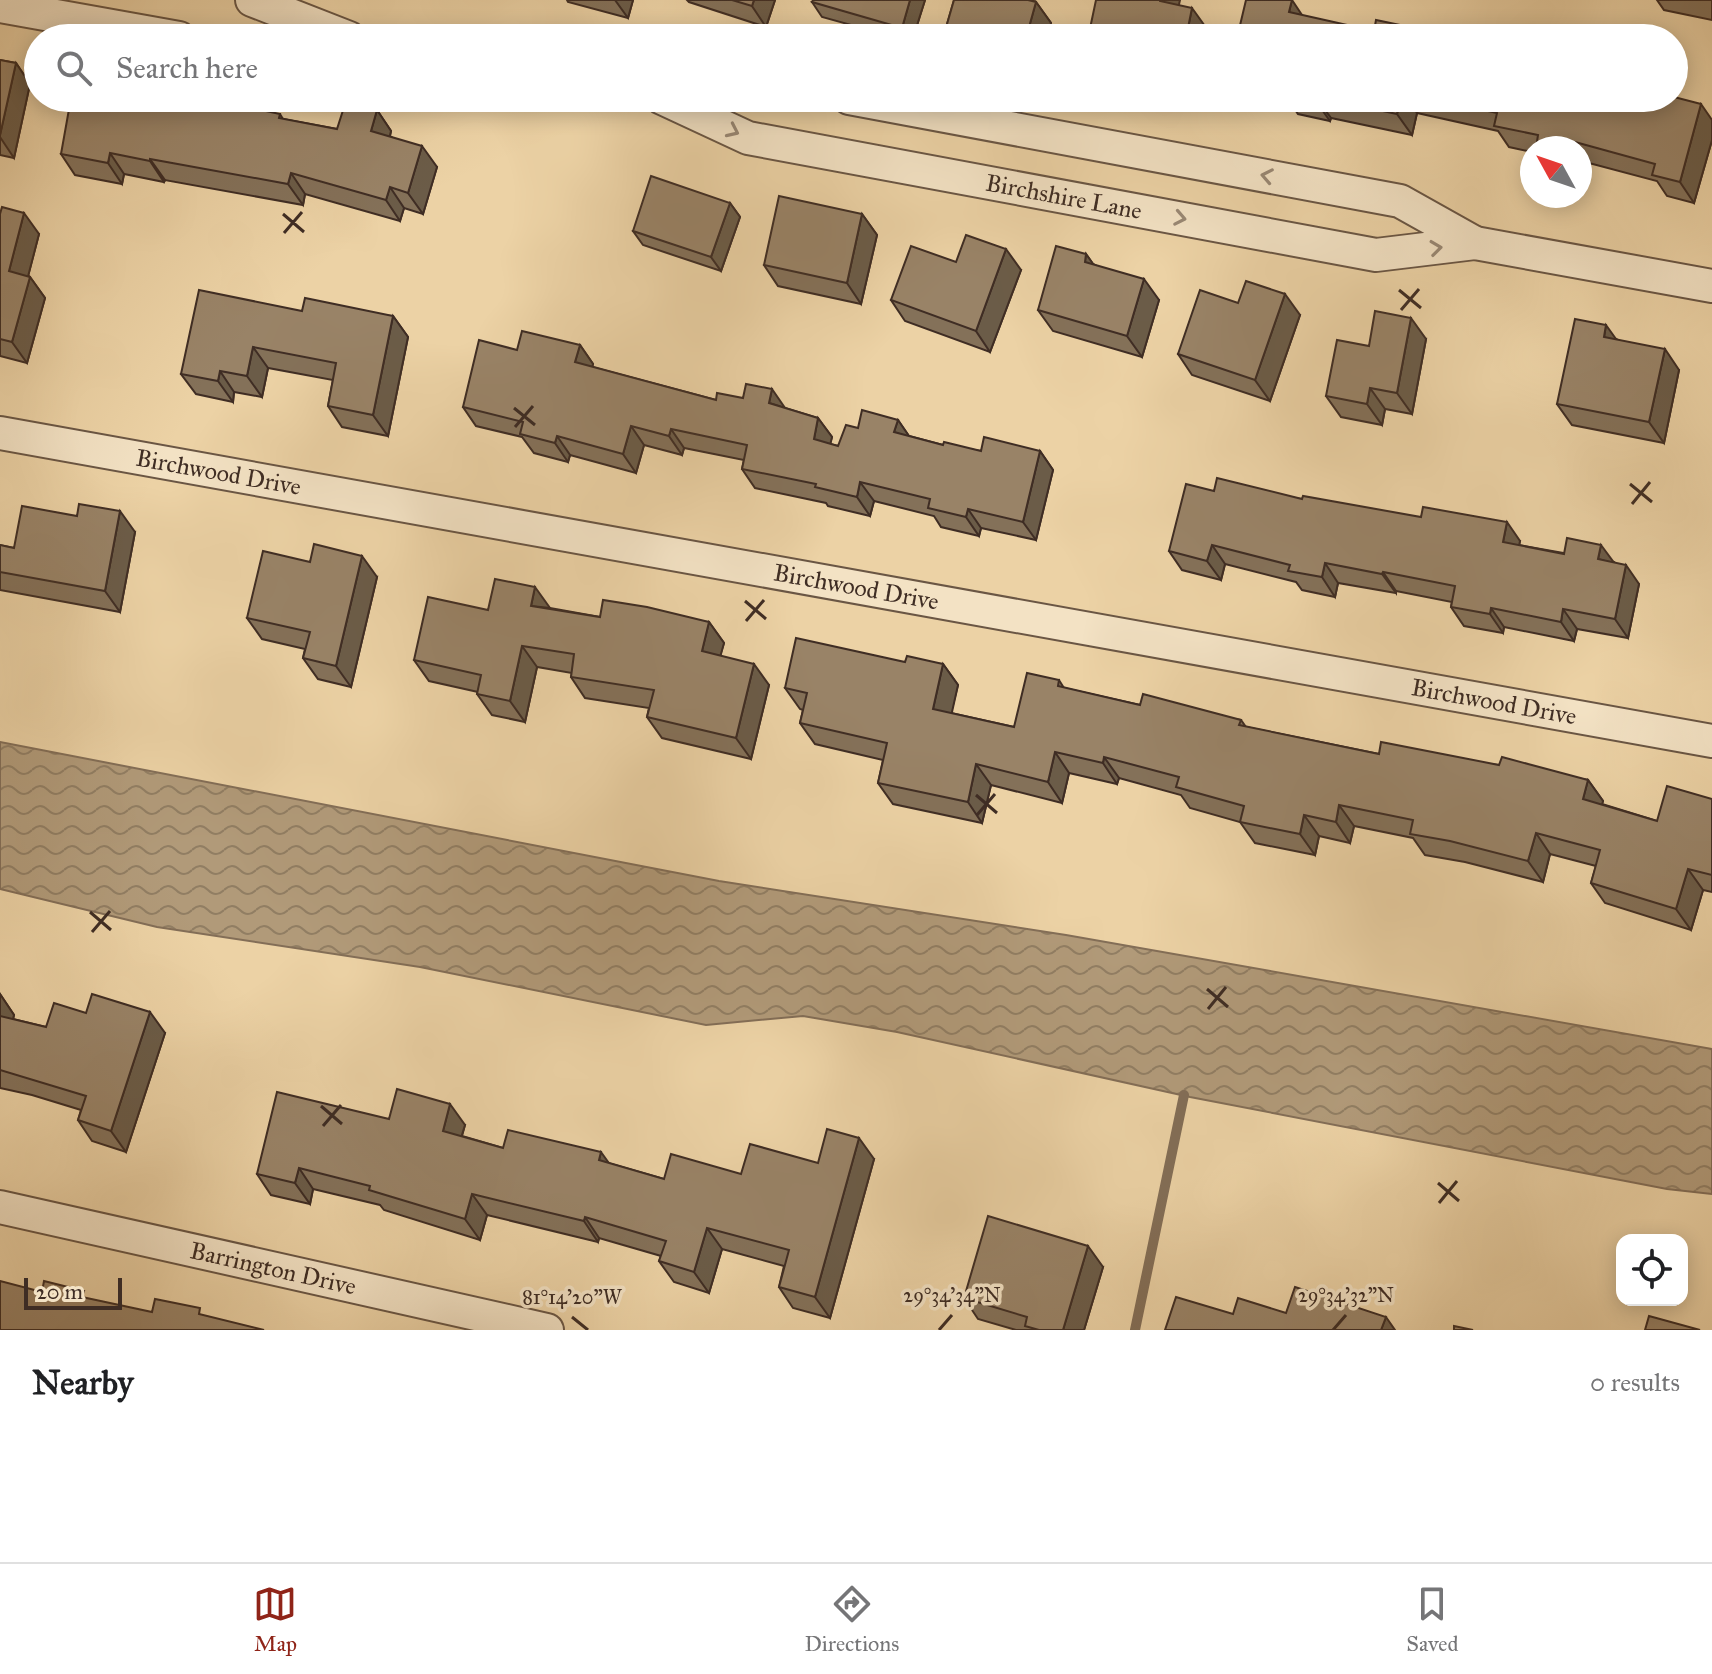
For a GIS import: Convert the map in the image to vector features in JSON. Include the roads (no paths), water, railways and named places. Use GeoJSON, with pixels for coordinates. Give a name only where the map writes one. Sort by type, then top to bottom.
{"type":"FeatureCollection","features":[{"type":"Feature","properties":{"kind":"street"},"geometry":{"type":"LineString","coordinates":[[252,0],[313,24]]}},
{"type":"Feature","properties":{"kind":"street"},"geometry":{"type":"LineString","coordinates":[[0,6],[101,24]]}},
{"type":"Feature","properties":{"kind":"street","name":"Birchshire Lane"},"geometry":{"type":"LineString","coordinates":[[692,112],[748,138],[1376,255],[1475,243],[1712,286]]}},
{"type":"Feature","properties":{"kind":"street","name":"Birchshire Lane"},"geometry":{"type":"LineString","coordinates":[[924,112],[1400,201],[1475,243]]}},
{"type":"Feature","properties":{"kind":"street","name":"Birchwood Drive"},"geometry":{"type":"LineString","coordinates":[[0,433],[1712,741]]}},
{"type":"Feature","properties":{"kind":"street","name":"Barrington Drive"},"geometry":{"type":"LineString","coordinates":[[0,1207],[547,1330]]}},
{"type":"Feature","properties":{"kind":"water"},"geometry":{"type":"Polygon","coordinates":[[[0,742],[719,881],[1066,935],[1712,1049],[1712,1194],[1667,1189],[1190,1097],[897,1032],[803,1016],[706,1025],[420,967],[157,927],[0,889],[0,742]]]}},
{"type":"Feature","properties":{"kind":"waterway"},"geometry":{"type":"LineString","coordinates":[[1135,1330],[1184,1095]]}}]}
